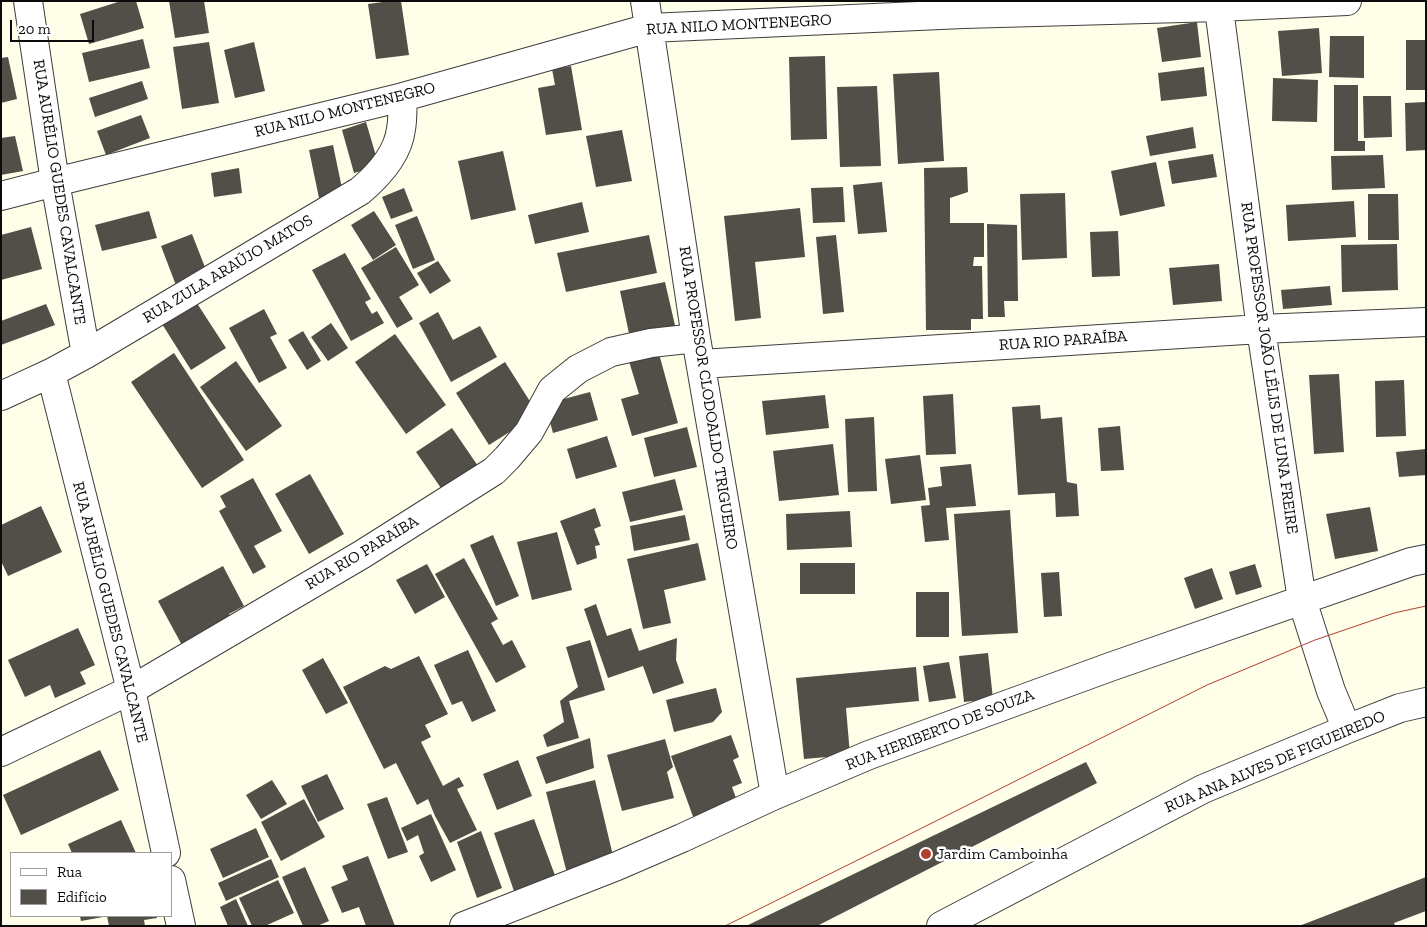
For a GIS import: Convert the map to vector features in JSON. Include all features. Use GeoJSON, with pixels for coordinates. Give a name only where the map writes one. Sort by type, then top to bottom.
{"type":"FeatureCollection","features":[{"type":"Feature","properties":{"kind":"street","name":"RUA AURÉLIO GUEDES CAVALCANTE"},"geometry":{"type":"LineString","coordinates":[[28,1],[56,182],[86,354]]}},
{"type":"Feature","properties":{"kind":"street","name":"RUA NILO MONTENEGRO"},"geometry":{"type":"LineString","coordinates":[[1,196],[403,97],[647,14],[963,14],[1347,1]]}},
{"type":"Feature","properties":{"kind":"street","name":"RUA PROFESSOR JOÃO LÉLIS DE LUNA FREIRE"},"geometry":{"type":"LineString","coordinates":[[1218,4],[1261,329],[1302,600],[1331,691],[1347,729]]}},
{"type":"Feature","properties":{"kind":"street","name":"RUA PROFESSOR CLODOALDO TRIGUEIRO"},"geometry":{"type":"LineString","coordinates":[[647,14],[699,351],[775,795]]}},
{"type":"Feature","properties":{"kind":"street","name":"RUA ZULA ARAÚJO MATOS"},"geometry":{"type":"LineString","coordinates":[[1,396],[51,373],[86,354],[360,191],[374,179],[395,148],[401,130],[403,97]]}},
{"type":"Feature","properties":{"kind":"street","name":"RUA RIO PARAÍBA"},"geometry":{"type":"LineString","coordinates":[[1,752],[131,690],[361,555],[494,471],[529,432],[552,390],[578,369],[611,352],[651,343],[699,351],[1426,322]]}},
{"type":"Feature","properties":{"kind":"street","name":"RUA AURÉLIO GUEDES CAVALCANTE"},"geometry":{"type":"LineString","coordinates":[[51,373],[131,690],[166,852]]}},
{"type":"Feature","properties":{"kind":"street","name":"RUA HERIBERTO DE SOUZA"},"geometry":{"type":"LineString","coordinates":[[464,926],[617,866],[869,755],[1110,667],[1412,562],[1426,559]]}},
{"type":"Feature","properties":{"kind":"street","name":"RUA ANA ALVES DE FIGUEIREDO"},"geometry":{"type":"LineString","coordinates":[[941,926],[1203,789],[1400,708],[1426,702]]}},
{"type":"Feature","properties":{"kind":"street"},"geometry":{"type":"LineString","coordinates":[[172,885],[181,926]]}},
{"type":"Feature","properties":{"kind":"building"},"geometry":{"type":"Polygon","coordinates":[[[121,1],[136,1],[144,28],[89,44],[80,14],[121,1]]]}},
{"type":"Feature","properties":{"kind":"building"},"geometry":{"type":"Polygon","coordinates":[[[169,1],[204,1],[209,33],[175,38],[169,1]]]}},
{"type":"Feature","properties":{"kind":"building"},"geometry":{"type":"Polygon","coordinates":[[[401,1],[409,55],[376,59],[368,4],[401,1]]]}},
{"type":"Feature","properties":{"kind":"building"},"geometry":{"type":"Polygon","coordinates":[[[1197,22],[1201,57],[1162,62],[1157,28],[1197,22]]]}},
{"type":"Feature","properties":{"kind":"building"},"geometry":{"type":"Polygon","coordinates":[[[1319,28],[1322,73],[1282,76],[1278,31],[1319,28]]]}},
{"type":"Feature","properties":{"kind":"building"},"geometry":{"type":"Polygon","coordinates":[[[1330,36],[1364,36],[1364,78],[1329,77],[1330,36]]]}},
{"type":"Feature","properties":{"kind":"building"},"geometry":{"type":"Polygon","coordinates":[[[143,39],[150,68],[89,82],[82,53],[143,39]]]}},
{"type":"Feature","properties":{"kind":"building"},"geometry":{"type":"Polygon","coordinates":[[[1406,40],[1426,40],[1426,90],[1406,90],[1406,40]]]}},
{"type":"Feature","properties":{"kind":"building"},"geometry":{"type":"Polygon","coordinates":[[[209,42],[219,103],[182,109],[173,47],[209,42]]]}},
{"type":"Feature","properties":{"kind":"building"},"geometry":{"type":"Polygon","coordinates":[[[254,42],[265,91],[235,98],[224,50],[254,42]]]}},
{"type":"Feature","properties":{"kind":"building"},"geometry":{"type":"Polygon","coordinates":[[[825,56],[827,139],[791,140],[789,57],[825,56]]]}},
{"type":"Feature","properties":{"kind":"building"},"geometry":{"type":"Polygon","coordinates":[[[8,57],[17,99],[1,103],[1,58],[8,57]]]}},
{"type":"Feature","properties":{"kind":"building"},"geometry":{"type":"Polygon","coordinates":[[[571,66],[582,130],[546,135],[538,88],[555,85],[552,69],[571,66]]]}},
{"type":"Feature","properties":{"kind":"building"},"geometry":{"type":"Polygon","coordinates":[[[1204,67],[1207,96],[1161,101],[1158,73],[1204,67]]]}},
{"type":"Feature","properties":{"kind":"building"},"geometry":{"type":"Polygon","coordinates":[[[939,72],[944,161],[898,164],[893,74],[939,72]]]}},
{"type":"Feature","properties":{"kind":"building"},"geometry":{"type":"Polygon","coordinates":[[[1273,78],[1318,80],[1317,122],[1272,121],[1273,78]]]}},
{"type":"Feature","properties":{"kind":"building"},"geometry":{"type":"Polygon","coordinates":[[[142,81],[148,99],[95,117],[89,98],[142,81]]]}},
{"type":"Feature","properties":{"kind":"building"},"geometry":{"type":"Polygon","coordinates":[[[1334,85],[1358,85],[1358,141],[1365,141],[1365,151],[1334,151],[1334,85]]]}},
{"type":"Feature","properties":{"kind":"building"},"geometry":{"type":"Polygon","coordinates":[[[877,86],[881,166],[840,167],[837,87],[877,86]]]}},
{"type":"Feature","properties":{"kind":"building"},"geometry":{"type":"Polygon","coordinates":[[[1363,96],[1391,96],[1392,137],[1364,138],[1363,96]]]}},
{"type":"Feature","properties":{"kind":"building"},"geometry":{"type":"Polygon","coordinates":[[[1426,102],[1426,150],[1406,151],[1405,103],[1426,102]]]}},
{"type":"Feature","properties":{"kind":"building"},"geometry":{"type":"Polygon","coordinates":[[[141,115],[150,138],[106,155],[97,131],[141,115]]]}},
{"type":"Feature","properties":{"kind":"building"},"geometry":{"type":"Polygon","coordinates":[[[366,122],[379,166],[354,173],[342,130],[366,122]]]}},
{"type":"Feature","properties":{"kind":"building"},"geometry":{"type":"Polygon","coordinates":[[[1193,127],[1196,148],[1150,156],[1146,136],[1193,127]]]}},
{"type":"Feature","properties":{"kind":"building"},"geometry":{"type":"Polygon","coordinates":[[[622,130],[632,181],[596,187],[586,136],[622,130]]]}},
{"type":"Feature","properties":{"kind":"building"},"geometry":{"type":"Polygon","coordinates":[[[15,136],[23,171],[1,175],[1,138],[15,136]]]}},
{"type":"Feature","properties":{"kind":"building"},"geometry":{"type":"Polygon","coordinates":[[[333,145],[343,193],[319,198],[309,150],[333,145]]]}},
{"type":"Feature","properties":{"kind":"building"},"geometry":{"type":"Polygon","coordinates":[[[503,151],[516,210],[471,220],[458,161],[503,151]]]}},
{"type":"Feature","properties":{"kind":"building"},"geometry":{"type":"Polygon","coordinates":[[[1213,154],[1217,177],[1172,184],[1168,161],[1213,154]]]}},
{"type":"Feature","properties":{"kind":"building"},"geometry":{"type":"Polygon","coordinates":[[[1383,155],[1385,188],[1332,190],[1331,156],[1383,155]]]}},
{"type":"Feature","properties":{"kind":"building"},"geometry":{"type":"Polygon","coordinates":[[[1156,162],[1165,206],[1120,216],[1111,171],[1156,162]]]}},
{"type":"Feature","properties":{"kind":"building"},"geometry":{"type":"Polygon","coordinates":[[[967,167],[968,192],[950,198],[950,223],[984,223],[984,257],[974,257],[973,266],[982,266],[983,319],[971,319],[971,330],[926,330],[924,168],[967,167]]]}},
{"type":"Feature","properties":{"kind":"building"},"geometry":{"type":"Polygon","coordinates":[[[239,168],[242,193],[214,197],[211,173],[239,168]]]}},
{"type":"Feature","properties":{"kind":"building"},"geometry":{"type":"Polygon","coordinates":[[[882,182],[887,232],[858,234],[853,185],[882,182]]]}},
{"type":"Feature","properties":{"kind":"building"},"geometry":{"type":"Polygon","coordinates":[[[843,187],[845,222],[813,223],[811,188],[843,187]]]}},
{"type":"Feature","properties":{"kind":"building"},"geometry":{"type":"Polygon","coordinates":[[[404,188],[413,211],[391,219],[382,197],[404,188]]]}},
{"type":"Feature","properties":{"kind":"building"},"geometry":{"type":"Polygon","coordinates":[[[1065,193],[1067,258],[1022,260],[1020,194],[1065,193]]]}},
{"type":"Feature","properties":{"kind":"building"},"geometry":{"type":"Polygon","coordinates":[[[1368,194],[1398,194],[1399,240],[1368,240],[1368,194]]]}},
{"type":"Feature","properties":{"kind":"building"},"geometry":{"type":"Polygon","coordinates":[[[1354,201],[1356,237],[1288,241],[1286,205],[1354,201]]]}},
{"type":"Feature","properties":{"kind":"building"},"geometry":{"type":"Polygon","coordinates":[[[582,202],[589,232],[535,244],[528,215],[582,202]]]}},
{"type":"Feature","properties":{"kind":"building"},"geometry":{"type":"Polygon","coordinates":[[[800,208],[805,257],[755,262],[761,318],[735,321],[724,216],[800,208]]]}},
{"type":"Feature","properties":{"kind":"building"},"geometry":{"type":"Polygon","coordinates":[[[149,211],[157,238],[102,251],[95,225],[149,211]]]}},
{"type":"Feature","properties":{"kind":"building"},"geometry":{"type":"Polygon","coordinates":[[[374,211],[396,245],[373,260],[351,225],[374,211]]]}},
{"type":"Feature","properties":{"kind":"building"},"geometry":{"type":"Polygon","coordinates":[[[417,216],[435,260],[413,269],[395,225],[417,216]]]}},
{"type":"Feature","properties":{"kind":"building"},"geometry":{"type":"Polygon","coordinates":[[[987,224],[1017,225],[1018,301],[1004,301],[1005,317],[988,317],[987,224]]]}},
{"type":"Feature","properties":{"kind":"building"},"geometry":{"type":"Polygon","coordinates":[[[31,227],[42,269],[1,280],[1,235],[31,227]]]}},
{"type":"Feature","properties":{"kind":"building"},"geometry":{"type":"Polygon","coordinates":[[[1118,231],[1120,276],[1092,277],[1090,232],[1118,231]]]}},
{"type":"Feature","properties":{"kind":"building"},"geometry":{"type":"Polygon","coordinates":[[[192,234],[208,275],[177,288],[161,246],[192,234]]]}},
{"type":"Feature","properties":{"kind":"building"},"geometry":{"type":"Polygon","coordinates":[[[649,235],[657,273],[566,292],[557,253],[649,235]]]}},
{"type":"Feature","properties":{"kind":"building"},"geometry":{"type":"Polygon","coordinates":[[[836,235],[844,312],[823,314],[816,237],[836,235]]]}},
{"type":"Feature","properties":{"kind":"building"},"geometry":{"type":"Polygon","coordinates":[[[1397,244],[1398,290],[1342,292],[1341,245],[1397,244]]]}},
{"type":"Feature","properties":{"kind":"building"},"geometry":{"type":"Polygon","coordinates":[[[396,247],[419,285],[399,297],[413,319],[397,328],[361,268],[396,247]]]}},
{"type":"Feature","properties":{"kind":"building"},"geometry":{"type":"Polygon","coordinates":[[[345,253],[371,299],[365,302],[372,314],[377,311],[384,323],[351,341],[312,270],[345,253]]]}},
{"type":"Feature","properties":{"kind":"building"},"geometry":{"type":"Polygon","coordinates":[[[438,261],[451,281],[430,294],[417,273],[438,261]]]}},
{"type":"Feature","properties":{"kind":"building"},"geometry":{"type":"Polygon","coordinates":[[[1219,264],[1222,301],[1173,305],[1169,268],[1219,264]]]}},
{"type":"Feature","properties":{"kind":"building"},"geometry":{"type":"Polygon","coordinates":[[[665,282],[677,334],[631,343],[620,291],[665,282]]]}},
{"type":"Feature","properties":{"kind":"building"},"geometry":{"type":"Polygon","coordinates":[[[1330,286],[1332,305],[1283,309],[1281,290],[1330,286]]]}},
{"type":"Feature","properties":{"kind":"building"},"geometry":{"type":"Polygon","coordinates":[[[191,294],[226,348],[191,370],[157,316],[191,294]]]}},
{"type":"Feature","properties":{"kind":"building"},"geometry":{"type":"Polygon","coordinates":[[[46,304],[55,325],[1,345],[1,321],[46,304]]]}},
{"type":"Feature","properties":{"kind":"building"},"geometry":{"type":"Polygon","coordinates":[[[264,309],[277,334],[270,337],[287,368],[259,383],[229,328],[264,309]]]}},
{"type":"Feature","properties":{"kind":"building"},"geometry":{"type":"Polygon","coordinates":[[[438,312],[453,340],[480,326],[497,357],[451,382],[419,323],[438,312]]]}},
{"type":"Feature","properties":{"kind":"building"},"geometry":{"type":"Polygon","coordinates":[[[331,323],[348,348],[328,361],[311,337],[331,323]]]}},
{"type":"Feature","properties":{"kind":"building"},"geometry":{"type":"Polygon","coordinates":[[[303,331],[321,361],[307,370],[288,340],[303,331]]]}},
{"type":"Feature","properties":{"kind":"building"},"geometry":{"type":"Polygon","coordinates":[[[395,334],[446,405],[406,434],[355,362],[395,334]]]}},
{"type":"Feature","properties":{"kind":"building"},"geometry":{"type":"Polygon","coordinates":[[[658,350],[678,423],[632,436],[621,399],[639,394],[628,358],[658,350]]]}},
{"type":"Feature","properties":{"kind":"building"},"geometry":{"type":"Polygon","coordinates":[[[174,353],[244,460],[202,488],[131,382],[174,353]]]}},
{"type":"Feature","properties":{"kind":"building"},"geometry":{"type":"Polygon","coordinates":[[[236,361],[282,426],[246,451],[200,387],[236,361]]]}},
{"type":"Feature","properties":{"kind":"building"},"geometry":{"type":"Polygon","coordinates":[[[505,362],[538,414],[489,445],[456,393],[505,362]]]}},
{"type":"Feature","properties":{"kind":"building"},"geometry":{"type":"Polygon","coordinates":[[[1339,374],[1344,452],[1314,454],[1309,375],[1339,374]]]}},
{"type":"Feature","properties":{"kind":"building"},"geometry":{"type":"Polygon","coordinates":[[[1404,380],[1406,436],[1376,437],[1375,381],[1404,380]]]}},
{"type":"Feature","properties":{"kind":"building"},"geometry":{"type":"Polygon","coordinates":[[[590,392],[598,420],[553,433],[545,404],[590,392]]]}},
{"type":"Feature","properties":{"kind":"building"},"geometry":{"type":"Polygon","coordinates":[[[953,394],[956,454],[926,455],[923,396],[953,394]]]}},
{"type":"Feature","properties":{"kind":"building"},"geometry":{"type":"Polygon","coordinates":[[[825,395],[829,428],[766,435],[762,401],[825,395]]]}},
{"type":"Feature","properties":{"kind":"building"},"geometry":{"type":"Polygon","coordinates":[[[1040,405],[1041,419],[1062,417],[1067,482],[1077,484],[1079,516],[1056,517],[1055,493],[1018,495],[1012,407],[1040,405]]]}},
{"type":"Feature","properties":{"kind":"building"},"geometry":{"type":"Polygon","coordinates":[[[874,417],[877,491],[848,492],[845,419],[874,417]]]}},
{"type":"Feature","properties":{"kind":"building"},"geometry":{"type":"Polygon","coordinates":[[[1120,426],[1124,470],[1101,471],[1098,428],[1120,426]]]}},
{"type":"Feature","properties":{"kind":"building"},"geometry":{"type":"Polygon","coordinates":[[[687,427],[697,467],[654,477],[644,438],[687,427]]]}},
{"type":"Feature","properties":{"kind":"building"},"geometry":{"type":"Polygon","coordinates":[[[452,428],[478,466],[443,491],[416,452],[452,428]]]}},
{"type":"Feature","properties":{"kind":"building"},"geometry":{"type":"Polygon","coordinates":[[[607,436],[617,467],[576,479],[567,449],[607,436]]]}},
{"type":"Feature","properties":{"kind":"building"},"geometry":{"type":"Polygon","coordinates":[[[833,444],[839,495],[779,501],[773,451],[833,444]]]}},
{"type":"Feature","properties":{"kind":"building"},"geometry":{"type":"Polygon","coordinates":[[[1426,449],[1426,475],[1399,477],[1396,452],[1426,449]]]}},
{"type":"Feature","properties":{"kind":"building"},"geometry":{"type":"Polygon","coordinates":[[[920,455],[926,500],[891,504],[885,459],[920,455]]]}},
{"type":"Feature","properties":{"kind":"building"},"geometry":{"type":"Polygon","coordinates":[[[971,464],[976,506],[946,508],[949,540],[925,542],[921,506],[930,505],[928,488],[942,486],[940,467],[971,464]]]}},
{"type":"Feature","properties":{"kind":"building"},"geometry":{"type":"Polygon","coordinates":[[[310,474],[344,534],[309,554],[275,494],[310,474]]]}},
{"type":"Feature","properties":{"kind":"building"},"geometry":{"type":"Polygon","coordinates":[[[253,478],[282,531],[254,546],[266,567],[253,574],[219,511],[226,507],[220,496],[253,478]]]}},
{"type":"Feature","properties":{"kind":"building"},"geometry":{"type":"Polygon","coordinates":[[[675,479],[683,510],[630,522],[622,492],[675,479]]]}},
{"type":"Feature","properties":{"kind":"building"},"geometry":{"type":"Polygon","coordinates":[[[41,506],[62,552],[8,576],[1,561],[1,525],[41,506]]]}},
{"type":"Feature","properties":{"kind":"building"},"geometry":{"type":"Polygon","coordinates":[[[1370,507],[1378,551],[1335,559],[1326,514],[1370,507]]]}},
{"type":"Feature","properties":{"kind":"building"},"geometry":{"type":"Polygon","coordinates":[[[595,508],[601,526],[594,529],[600,545],[595,546],[597,558],[577,565],[560,521],[595,508]]]}},
{"type":"Feature","properties":{"kind":"building"},"geometry":{"type":"Polygon","coordinates":[[[1010,510],[1018,633],[962,636],[954,514],[1010,510]]]}},
{"type":"Feature","properties":{"kind":"building"},"geometry":{"type":"Polygon","coordinates":[[[850,511],[852,547],[787,550],[786,514],[850,511]]]}},
{"type":"Feature","properties":{"kind":"building"},"geometry":{"type":"Polygon","coordinates":[[[685,515],[690,540],[634,551],[630,526],[685,515]]]}},
{"type":"Feature","properties":{"kind":"building"},"geometry":{"type":"Polygon","coordinates":[[[557,532],[572,590],[532,600],[517,542],[557,532]]]}},
{"type":"Feature","properties":{"kind":"building"},"geometry":{"type":"Polygon","coordinates":[[[493,535],[519,596],[496,606],[470,545],[493,535]]]}},
{"type":"Feature","properties":{"kind":"building"},"geometry":{"type":"Polygon","coordinates":[[[698,543],[706,580],[664,590],[671,623],[643,629],[627,559],[698,543]]]}},
{"type":"Feature","properties":{"kind":"building"},"geometry":{"type":"Polygon","coordinates":[[[464,558],[498,619],[491,623],[503,645],[512,640],[526,667],[496,683],[435,574],[464,558]]]}},
{"type":"Feature","properties":{"kind":"building"},"geometry":{"type":"Polygon","coordinates":[[[800,563],[855,563],[855,594],[800,594],[800,563]]]}},
{"type":"Feature","properties":{"kind":"building"},"geometry":{"type":"Polygon","coordinates":[[[427,564],[445,597],[415,614],[396,580],[427,564]]]}},
{"type":"Feature","properties":{"kind":"building"},"geometry":{"type":"Polygon","coordinates":[[[1255,564],[1262,587],[1236,595],[1229,572],[1255,564]]]}},
{"type":"Feature","properties":{"kind":"building"},"geometry":{"type":"Polygon","coordinates":[[[223,566],[244,606],[229,614],[233,620],[183,647],[158,601],[223,566]]]}},
{"type":"Feature","properties":{"kind":"building"},"geometry":{"type":"Polygon","coordinates":[[[1212,568],[1223,599],[1195,609],[1184,578],[1212,568]]]}},
{"type":"Feature","properties":{"kind":"building"},"geometry":{"type":"Polygon","coordinates":[[[1059,572],[1062,616],[1044,617],[1041,573],[1059,572]]]}},
{"type":"Feature","properties":{"kind":"building"},"geometry":{"type":"Polygon","coordinates":[[[916,592],[949,592],[949,637],[916,637],[916,592]]]}},
{"type":"Feature","properties":{"kind":"building"},"geometry":{"type":"Polygon","coordinates":[[[596,604],[607,636],[631,628],[639,651],[677,638],[676,660],[684,683],[653,694],[643,666],[608,678],[584,609],[596,604]]]}},
{"type":"Feature","properties":{"kind":"building"},"geometry":{"type":"Polygon","coordinates":[[[78,628],[95,665],[80,672],[86,684],[55,698],[50,685],[25,697],[8,660],[78,628]]]}},
{"type":"Feature","properties":{"kind":"building"},"geometry":{"type":"Polygon","coordinates":[[[590,640],[605,690],[569,701],[579,738],[547,747],[543,735],[564,722],[560,701],[578,687],[566,647],[590,640]]]}},
{"type":"Feature","properties":{"kind":"building"},"geometry":{"type":"Polygon","coordinates":[[[468,650],[496,711],[472,722],[462,701],[452,705],[434,665],[468,650]]]}},
{"type":"Feature","properties":{"kind":"building"},"geometry":{"type":"Polygon","coordinates":[[[988,653],[993,699],[964,702],[959,656],[988,653]]]}},
{"type":"Feature","properties":{"kind":"building"},"geometry":{"type":"Polygon","coordinates":[[[419,656],[448,714],[425,725],[431,737],[421,742],[443,786],[459,777],[464,786],[457,789],[477,830],[450,843],[428,799],[417,805],[396,763],[384,769],[343,687],[385,666],[391,669],[419,656]]]}},
{"type":"Feature","properties":{"kind":"building"},"geometry":{"type":"Polygon","coordinates":[[[323,658],[348,703],[326,714],[302,670],[323,658]]]}},
{"type":"Feature","properties":{"kind":"building"},"geometry":{"type":"Polygon","coordinates":[[[949,662],[956,698],[929,702],[923,666],[949,662]]]}},
{"type":"Feature","properties":{"kind":"building"},"geometry":{"type":"Polygon","coordinates":[[[916,667],[919,701],[846,708],[850,755],[804,759],[796,678],[916,667]]]}},
{"type":"Feature","properties":{"kind":"building"},"geometry":{"type":"Polygon","coordinates":[[[716,688],[722,712],[713,722],[674,732],[666,700],[716,688]]]}},
{"type":"Feature","properties":{"kind":"building"},"geometry":{"type":"Polygon","coordinates":[[[731,735],[739,757],[733,760],[742,783],[732,787],[739,806],[695,822],[671,756],[731,735]]]}},
{"type":"Feature","properties":{"kind":"building"},"geometry":{"type":"Polygon","coordinates":[[[590,738],[594,768],[546,784],[536,757],[590,738]]]}},
{"type":"Feature","properties":{"kind":"building"},"geometry":{"type":"Polygon","coordinates":[[[665,739],[673,767],[667,772],[674,798],[622,811],[607,755],[665,739]]]}},
{"type":"Feature","properties":{"kind":"building"},"geometry":{"type":"Polygon","coordinates":[[[100,750],[119,790],[21,835],[3,795],[100,750]]]}},
{"type":"Feature","properties":{"kind":"building"},"geometry":{"type":"Polygon","coordinates":[[[518,760],[532,796],[497,810],[483,774],[518,760]]]}},
{"type":"Feature","properties":{"kind":"building","name":"Jardim Camboinha"},"geometry":{"type":"Polygon","coordinates":[[[1086,762],[1097,783],[817,926],[746,926],[1086,762]]]}},
{"type":"Feature","properties":{"kind":"building"},"geometry":{"type":"Polygon","coordinates":[[[327,774],[344,809],[318,822],[301,786],[327,774]]]}},
{"type":"Feature","properties":{"kind":"building"},"geometry":{"type":"Polygon","coordinates":[[[272,780],[287,804],[261,819],[246,795],[272,780]]]}},
{"type":"Feature","properties":{"kind":"building"},"geometry":{"type":"Polygon","coordinates":[[[595,780],[614,860],[569,881],[546,792],[595,780]]]}},
{"type":"Feature","properties":{"kind":"building"},"geometry":{"type":"Polygon","coordinates":[[[387,797],[408,852],[388,859],[367,804],[387,797]]]}},
{"type":"Feature","properties":{"kind":"building"},"geometry":{"type":"Polygon","coordinates":[[[304,799],[325,837],[281,861],[261,822],[304,799]]]}},
{"type":"Feature","properties":{"kind":"building"},"geometry":{"type":"Polygon","coordinates":[[[431,814],[456,870],[431,882],[419,856],[424,853],[418,835],[407,841],[401,828],[431,814]]]}},
{"type":"Feature","properties":{"kind":"building"},"geometry":{"type":"Polygon","coordinates":[[[534,819],[556,878],[515,894],[494,833],[534,819]]]}},
{"type":"Feature","properties":{"kind":"building"},"geometry":{"type":"Polygon","coordinates":[[[121,820],[136,852],[72,852],[68,844],[121,820]]]}},
{"type":"Feature","properties":{"kind":"building"},"geometry":{"type":"Polygon","coordinates":[[[256,828],[269,857],[223,878],[210,849],[256,828]]]}},
{"type":"Feature","properties":{"kind":"building"},"geometry":{"type":"Polygon","coordinates":[[[481,831],[502,888],[477,898],[457,842],[481,831]]]}},
{"type":"Feature","properties":{"kind":"building"},"geometry":{"type":"Polygon","coordinates":[[[368,856],[395,926],[366,926],[359,907],[342,913],[331,887],[348,880],[342,866],[368,856]]]}},
{"type":"Feature","properties":{"kind":"building"},"geometry":{"type":"Polygon","coordinates":[[[271,859],[279,877],[226,901],[218,883],[271,859]]]}},
{"type":"Feature","properties":{"kind":"building"},"geometry":{"type":"Polygon","coordinates":[[[305,867],[329,921],[317,926],[303,926],[282,877],[305,867]]]}},
{"type":"Feature","properties":{"kind":"building"},"geometry":{"type":"Polygon","coordinates":[[[1426,877],[1426,911],[1394,923],[1395,926],[1299,926],[1426,877]]]}},
{"type":"Feature","properties":{"kind":"building"},"geometry":{"type":"Polygon","coordinates":[[[278,880],[294,913],[265,926],[252,926],[239,898],[278,880]]]}},
{"type":"Feature","properties":{"kind":"building"},"geometry":{"type":"Polygon","coordinates":[[[236,899],[248,926],[228,926],[220,907],[236,899]]]}},
{"type":"Feature","properties":{"kind":"building"},"geometry":{"type":"Polygon","coordinates":[[[80,917],[103,917],[81,921],[80,917]]]}},
{"type":"Feature","properties":{"kind":"building"},"geometry":{"type":"Polygon","coordinates":[[[107,917],[157,917],[144,920],[145,926],[109,926],[107,917]]]}},
{"type":"Feature","properties":{"kind":"tram line"},"geometry":{"type":"LineString","coordinates":[[725,926],[1207,685],[1315,640],[1394,613],[1426,606]]}},
{"type":"Feature","properties":{"kind":"place","name":"Jardim Camboinha"},"geometry":{"type":"Point","coordinates":[926,854]}}]}
